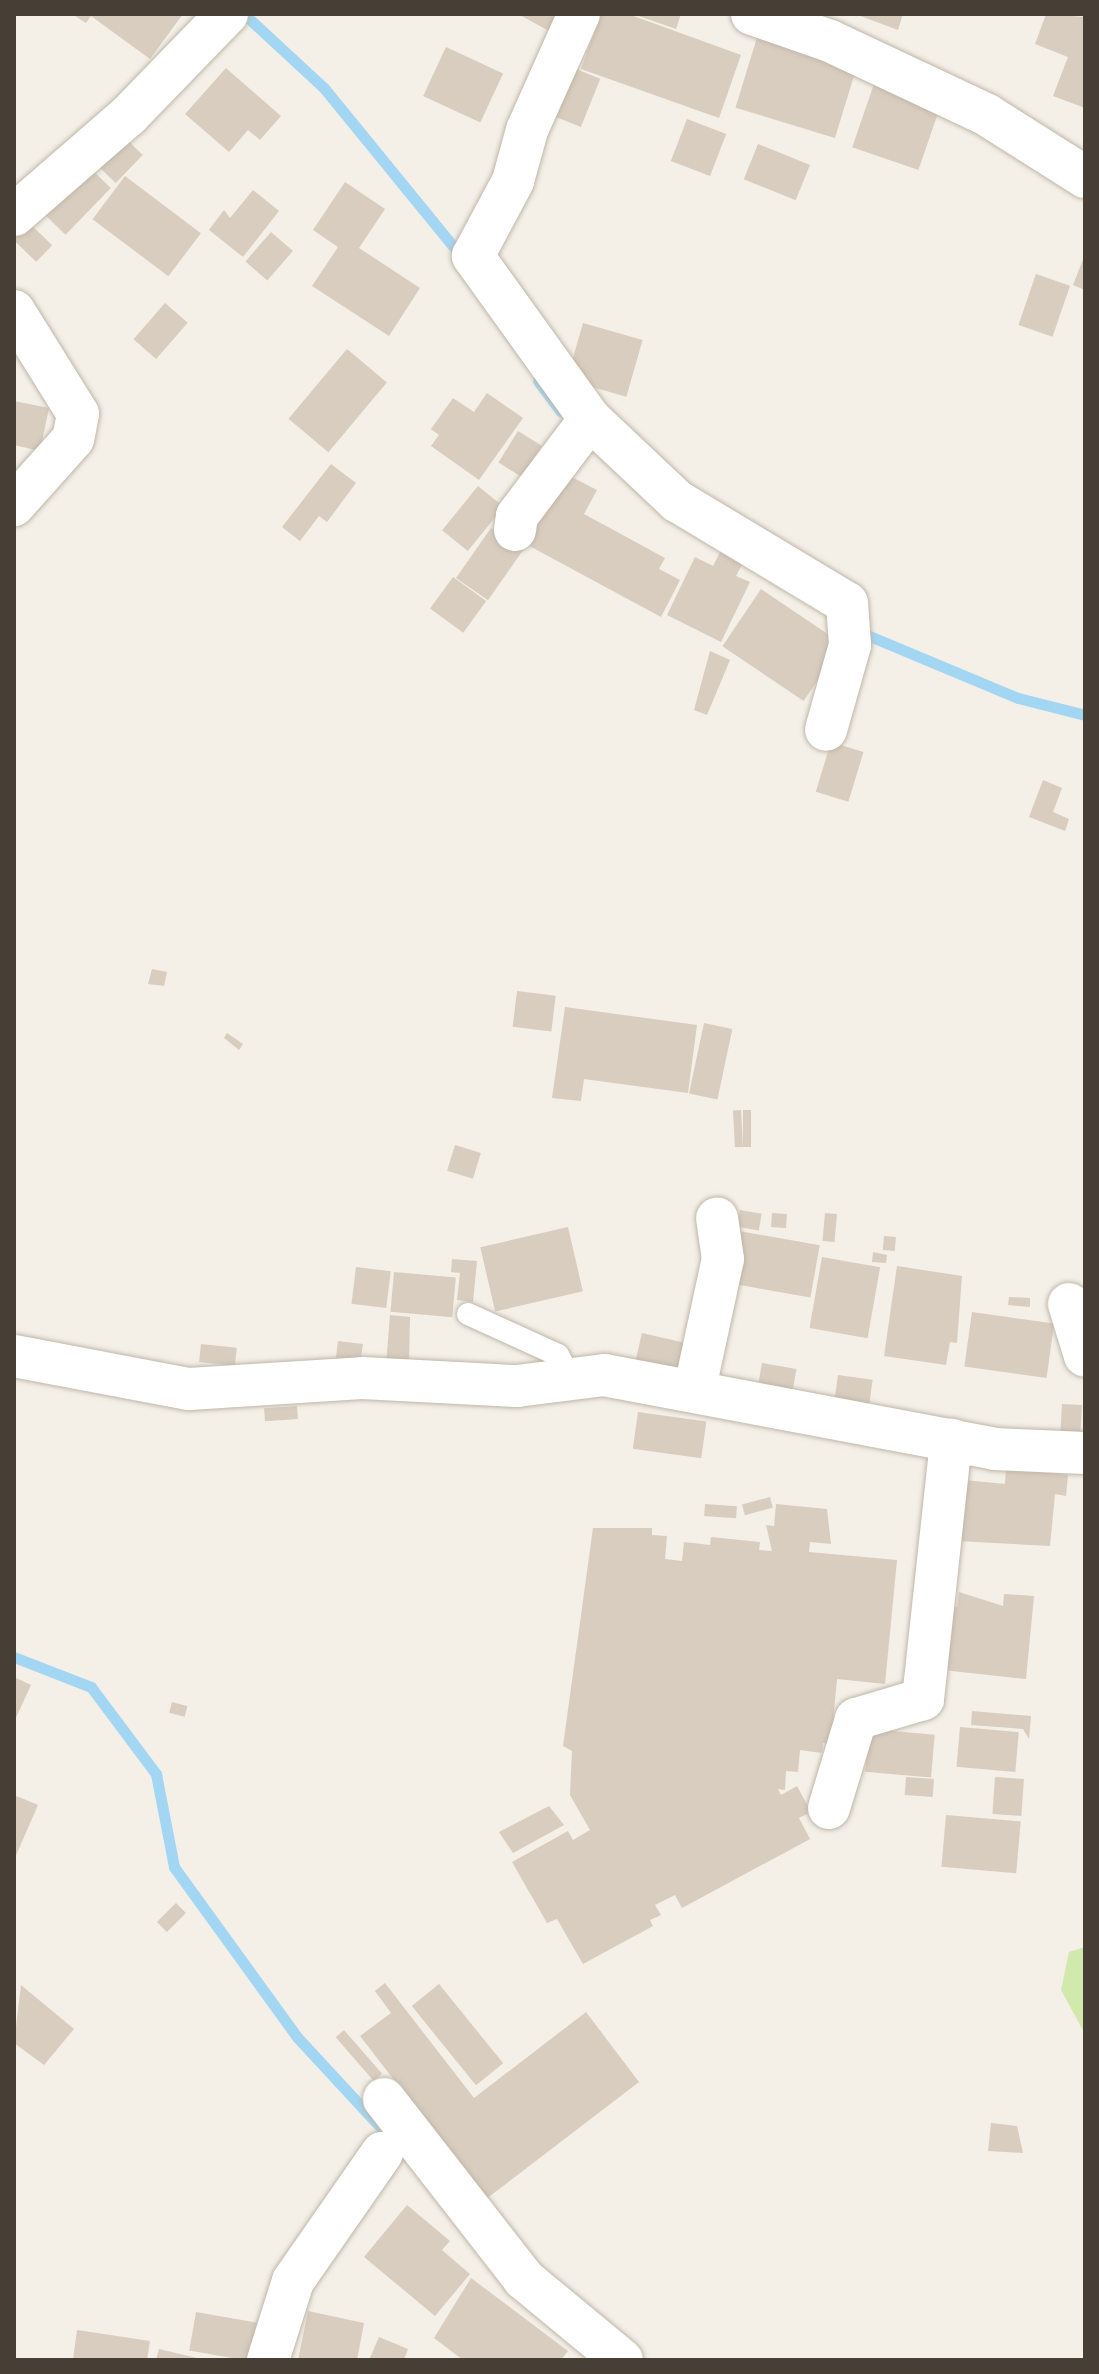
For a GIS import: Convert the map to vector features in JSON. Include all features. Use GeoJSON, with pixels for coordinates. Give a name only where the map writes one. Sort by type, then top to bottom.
{"type":"FeatureCollection","features":[{"type":"Feature","properties":{"kind":"street"},"geometry":{"type":"LineString","coordinates":[[14,215],[118,125],[227,14]]}},
{"type":"Feature","properties":{"kind":"street"},"geometry":{"type":"LineString","coordinates":[[579,14],[527,130],[513,181],[473,256],[590,419],[677,501],[847,603],[852,630],[826,730]]}},
{"type":"Feature","properties":{"kind":"street"},"geometry":{"type":"LineString","coordinates":[[752,14],[830,41],[987,115],[1085,177]]}},
{"type":"Feature","properties":{"kind":"street"},"geometry":{"type":"LineString","coordinates":[[14,311],[78,414],[73,439],[14,505]]}},
{"type":"Feature","properties":{"kind":"street"},"geometry":{"type":"LineString","coordinates":[[515,530],[517,516],[590,419]]}},
{"type":"Feature","properties":{"kind":"street"},"geometry":{"type":"LineString","coordinates":[[695,1388],[723,1259],[717,1218]]}},
{"type":"Feature","properties":{"kind":"street"},"geometry":{"type":"LineString","coordinates":[[1069,1304],[1085,1356]]}},
{"type":"Feature","properties":{"kind":"street"},"geometry":{"type":"LineString","coordinates":[[14,1356],[189,1389],[362,1378],[517,1386],[604,1375],[695,1388],[951,1440],[1085,1453]]}},
{"type":"Feature","properties":{"kind":"street"},"geometry":{"type":"LineString","coordinates":[[829,1808],[856,1719],[895,1702],[923,1699],[951,1440]]}},
{"type":"Feature","properties":{"kind":"street"},"geometry":{"type":"LineString","coordinates":[[384,2099],[524,2279],[622,2360]]}},
{"type":"Feature","properties":{"kind":"street"},"geometry":{"type":"LineString","coordinates":[[268,2360],[293,2281],[382,2153]]}},
{"type":"Feature","properties":{"kind":"lane"},"geometry":{"type":"LineString","coordinates":[[468,1314],[558,1355],[571,1379]]}},
{"type":"Feature","properties":{"kind":"green space"},"geometry":{"type":"Polygon","coordinates":[[[1085,1947],[1085,2034],[1061,1990],[1069,1952],[1085,1947]]]}},
{"type":"Feature","properties":{"kind":"building"},"geometry":{"type":"Polygon","coordinates":[[[72,14],[183,14],[150,59],[91,16],[86,23],[72,14]]]}},
{"type":"Feature","properties":{"kind":"building"},"geometry":{"type":"Polygon","coordinates":[[[518,14],[570,14],[558,36],[518,14]]]}},
{"type":"Feature","properties":{"kind":"building"},"geometry":{"type":"Polygon","coordinates":[[[601,14],[628,14],[741,55],[719,118],[581,69],[601,14]]]}},
{"type":"Feature","properties":{"kind":"building"},"geometry":{"type":"Polygon","coordinates":[[[633,14],[681,14],[676,29],[633,14]]]}},
{"type":"Feature","properties":{"kind":"building"},"geometry":{"type":"Polygon","coordinates":[[[855,14],[903,14],[898,30],[855,14]]]}},
{"type":"Feature","properties":{"kind":"building"},"geometry":{"type":"Polygon","coordinates":[[[1046,14],[1084,17],[1085,108],[1053,96],[1068,57],[1035,44],[1046,14]]]}},
{"type":"Feature","properties":{"kind":"building"},"geometry":{"type":"Polygon","coordinates":[[[758,34],[857,64],[835,138],[735,108],[758,34]]]}},
{"type":"Feature","properties":{"kind":"building"},"geometry":{"type":"Polygon","coordinates":[[[446,47],[503,74],[480,123],[423,96],[446,47]]]}},
{"type":"Feature","properties":{"kind":"building"},"geometry":{"type":"Polygon","coordinates":[[[566,65],[600,79],[581,127],[547,113],[566,65]]]}},
{"type":"Feature","properties":{"kind":"building"},"geometry":{"type":"Polygon","coordinates":[[[226,68],[281,116],[260,140],[248,130],[229,152],[185,114],[226,68]]]}},
{"type":"Feature","properties":{"kind":"building"},"geometry":{"type":"Polygon","coordinates":[[[875,81],[941,104],[918,170],[852,147],[875,81]]]}},
{"type":"Feature","properties":{"kind":"building"},"geometry":{"type":"Polygon","coordinates":[[[687,119],[726,134],[710,176],[671,161],[687,119]]]}},
{"type":"Feature","properties":{"kind":"building"},"geometry":{"type":"Polygon","coordinates":[[[119,132],[143,155],[116,183],[92,160],[119,132]]]}},
{"type":"Feature","properties":{"kind":"building"},"geometry":{"type":"Polygon","coordinates":[[[758,144],[810,165],[796,200],[744,179],[758,144]]]}},
{"type":"Feature","properties":{"kind":"building"},"geometry":{"type":"Polygon","coordinates":[[[87,165],[111,188],[66,235],[42,212],[87,165]]]}},
{"type":"Feature","properties":{"kind":"building"},"geometry":{"type":"Polygon","coordinates":[[[125,176],[201,233],[168,276],[93,219],[125,176]]]}},
{"type":"Feature","properties":{"kind":"building"},"geometry":{"type":"Polygon","coordinates":[[[345,182],[385,209],[359,248],[420,288],[389,336],[312,286],[338,247],[313,230],[345,182]]]}},
{"type":"Feature","properties":{"kind":"building"},"geometry":{"type":"Polygon","coordinates":[[[253,190],[279,211],[243,257],[209,230],[224,210],[230,218],[253,190]]]}},
{"type":"Feature","properties":{"kind":"building"},"geometry":{"type":"Polygon","coordinates":[[[27,221],[52,245],[36,262],[14,240],[14,234],[27,221]]]}},
{"type":"Feature","properties":{"kind":"building"},"geometry":{"type":"Polygon","coordinates":[[[271,232],[293,251],[267,280],[245,261],[271,232]]]}},
{"type":"Feature","properties":{"kind":"building"},"geometry":{"type":"Polygon","coordinates":[[[1085,254],[1085,290],[1073,285],[1085,254]]]}},
{"type":"Feature","properties":{"kind":"building"},"geometry":{"type":"Polygon","coordinates":[[[1036,274],[1070,286],[1052,337],[1018,325],[1036,274]]]}},
{"type":"Feature","properties":{"kind":"building"},"geometry":{"type":"Polygon","coordinates":[[[165,303],[188,323],[156,359],[134,339],[165,303]]]}},
{"type":"Feature","properties":{"kind":"building"},"geometry":{"type":"Polygon","coordinates":[[[583,323],[643,340],[626,397],[567,380],[583,323]]]}},
{"type":"Feature","properties":{"kind":"building"},"geometry":{"type":"Polygon","coordinates":[[[347,349],[387,382],[328,452],[289,419],[347,349]]]}},
{"type":"Feature","properties":{"kind":"building"},"geometry":{"type":"Polygon","coordinates":[[[487,393],[523,418],[479,480],[431,446],[439,435],[431,429],[453,398],[474,412],[487,393]]]}},
{"type":"Feature","properties":{"kind":"building"},"geometry":{"type":"Polygon","coordinates":[[[14,401],[49,408],[40,451],[14,445],[14,401]]]}},
{"type":"Feature","properties":{"kind":"building"},"geometry":{"type":"Polygon","coordinates":[[[518,431],[542,446],[522,477],[498,462],[518,431]]]}},
{"type":"Feature","properties":{"kind":"building"},"geometry":{"type":"Polygon","coordinates":[[[331,464],[356,483],[327,522],[319,516],[300,541],[282,527],[331,464]]]}},
{"type":"Feature","properties":{"kind":"building"},"geometry":{"type":"Polygon","coordinates":[[[560,471],[597,490],[584,514],[665,558],[659,569],[680,580],[661,617],[522,542],[560,471]]]}},
{"type":"Feature","properties":{"kind":"building"},"geometry":{"type":"Polygon","coordinates":[[[478,486],[504,507],[468,551],[442,530],[478,486]]]}},
{"type":"Feature","properties":{"kind":"building"},"geometry":{"type":"Polygon","coordinates":[[[491,528],[523,550],[488,600],[456,578],[491,528]]]}},
{"type":"Feature","properties":{"kind":"building"},"geometry":{"type":"Polygon","coordinates":[[[722,548],[745,559],[736,576],[750,582],[721,642],[667,615],[695,557],[713,566],[722,548]]]}},
{"type":"Feature","properties":{"kind":"building"},"geometry":{"type":"Polygon","coordinates":[[[453,577],[486,601],[463,633],[430,609],[453,577]]]}},
{"type":"Feature","properties":{"kind":"building"},"geometry":{"type":"Polygon","coordinates":[[[761,589],[842,644],[804,701],[722,646],[761,589]]]}},
{"type":"Feature","properties":{"kind":"building"},"geometry":{"type":"Polygon","coordinates":[[[710,651],[730,660],[707,715],[694,710],[710,651]]]}},
{"type":"Feature","properties":{"kind":"building"},"geometry":{"type":"Polygon","coordinates":[[[831,742],[864,752],[848,802],[816,792],[831,742]]]}},
{"type":"Feature","properties":{"kind":"building"},"geometry":{"type":"Polygon","coordinates":[[[1043,780],[1062,788],[1053,812],[1069,819],[1065,831],[1029,817],[1043,780]]]}},
{"type":"Feature","properties":{"kind":"building"},"geometry":{"type":"Polygon","coordinates":[[[152,969],[167,972],[164,986],[148,984],[152,969]]]}},
{"type":"Feature","properties":{"kind":"building"},"geometry":{"type":"Polygon","coordinates":[[[517,991],[556,996],[551,1031],[513,1027],[517,991]]]}},
{"type":"Feature","properties":{"kind":"building"},"geometry":{"type":"Polygon","coordinates":[[[565,1007],[697,1025],[688,1093],[584,1079],[581,1101],[552,1098],[565,1007]]]}},
{"type":"Feature","properties":{"kind":"building"},"geometry":{"type":"Polygon","coordinates":[[[704,1023],[732,1029],[717,1099],[689,1093],[704,1023]]]}},
{"type":"Feature","properties":{"kind":"building"},"geometry":{"type":"Polygon","coordinates":[[[227,1033],[243,1044],[239,1050],[224,1038],[227,1033]]]}},
{"type":"Feature","properties":{"kind":"building"},"geometry":{"type":"Polygon","coordinates":[[[733,1110],[741,1110],[743,1147],[735,1147],[733,1110]]]}},
{"type":"Feature","properties":{"kind":"building"},"geometry":{"type":"Polygon","coordinates":[[[743,1110],[751,1110],[751,1147],[743,1147],[743,1110]]]}},
{"type":"Feature","properties":{"kind":"building"},"geometry":{"type":"Polygon","coordinates":[[[455,1145],[481,1153],[473,1179],[447,1171],[455,1145]]]}},
{"type":"Feature","properties":{"kind":"building"},"geometry":{"type":"Polygon","coordinates":[[[740,1210],[762,1214],[759,1231],[737,1227],[740,1210]]]}},
{"type":"Feature","properties":{"kind":"building"},"geometry":{"type":"Polygon","coordinates":[[[772,1213],[787,1214],[786,1228],[771,1227],[772,1213]]]}},
{"type":"Feature","properties":{"kind":"building"},"geometry":{"type":"Polygon","coordinates":[[[825,1213],[837,1214],[835,1242],[823,1241],[825,1213]]]}},
{"type":"Feature","properties":{"kind":"building"},"geometry":{"type":"Polygon","coordinates":[[[568,1227],[583,1291],[495,1312],[480,1247],[568,1227]]]}},
{"type":"Feature","properties":{"kind":"building"},"geometry":{"type":"Polygon","coordinates":[[[733,1230],[820,1245],[810,1297],[724,1282],[733,1230]]]}},
{"type":"Feature","properties":{"kind":"building"},"geometry":{"type":"Polygon","coordinates":[[[884,1236],[896,1237],[895,1251],[883,1250],[884,1236]]]}},
{"type":"Feature","properties":{"kind":"building"},"geometry":{"type":"Polygon","coordinates":[[[873,1252],[887,1255],[886,1263],[872,1262],[873,1252]]]}},
{"type":"Feature","properties":{"kind":"building"},"geometry":{"type":"Polygon","coordinates":[[[822,1257],[880,1267],[868,1338],[809,1328],[822,1257]]]}},
{"type":"Feature","properties":{"kind":"building"},"geometry":{"type":"Polygon","coordinates":[[[452,1259],[477,1261],[473,1302],[457,1300],[460,1273],[451,1272],[452,1259]]]}},
{"type":"Feature","properties":{"kind":"building"},"geometry":{"type":"Polygon","coordinates":[[[897,1266],[962,1276],[957,1343],[950,1342],[946,1365],[884,1356],[897,1266]]]}},
{"type":"Feature","properties":{"kind":"building"},"geometry":{"type":"Polygon","coordinates":[[[356,1267],[391,1271],[386,1308],[351,1304],[356,1267]]]}},
{"type":"Feature","properties":{"kind":"building"},"geometry":{"type":"Polygon","coordinates":[[[394,1272],[456,1277],[452,1317],[391,1312],[394,1272]]]}},
{"type":"Feature","properties":{"kind":"building"},"geometry":{"type":"Polygon","coordinates":[[[1009,1297],[1030,1298],[1030,1307],[1008,1305],[1009,1297]]]}},
{"type":"Feature","properties":{"kind":"building"},"geometry":{"type":"Polygon","coordinates":[[[972,1312],[1054,1324],[1047,1378],[964,1366],[972,1312]]]}},
{"type":"Feature","properties":{"kind":"building"},"geometry":{"type":"Polygon","coordinates":[[[390,1315],[410,1317],[409,1367],[386,1365],[390,1315]]]}},
{"type":"Feature","properties":{"kind":"building"},"geometry":{"type":"Polygon","coordinates":[[[642,1333],[688,1344],[681,1374],[635,1363],[642,1333]]]}},
{"type":"Feature","properties":{"kind":"building"},"geometry":{"type":"Polygon","coordinates":[[[338,1341],[363,1344],[360,1370],[335,1367],[338,1341]]]}},
{"type":"Feature","properties":{"kind":"building"},"geometry":{"type":"Polygon","coordinates":[[[201,1344],[237,1348],[235,1366],[199,1362],[201,1344]]]}},
{"type":"Feature","properties":{"kind":"building"},"geometry":{"type":"Polygon","coordinates":[[[762,1363],[796,1369],[792,1393],[758,1387],[762,1363]]]}},
{"type":"Feature","properties":{"kind":"building"},"geometry":{"type":"Polygon","coordinates":[[[838,1375],[873,1380],[868,1411],[834,1406],[838,1375]]]}},
{"type":"Feature","properties":{"kind":"building"},"geometry":{"type":"Polygon","coordinates":[[[1062,1404],[1082,1405],[1081,1432],[1061,1431],[1062,1404]]]}},
{"type":"Feature","properties":{"kind":"building"},"geometry":{"type":"Polygon","coordinates":[[[297,1406],[298,1419],[265,1421],[264,1408],[297,1406]]]}},
{"type":"Feature","properties":{"kind":"building"},"geometry":{"type":"Polygon","coordinates":[[[638,1412],[706,1422],[701,1458],[633,1449],[638,1412]]]}},
{"type":"Feature","properties":{"kind":"building"},"geometry":{"type":"Polygon","coordinates":[[[1006,1468],[1068,1475],[1066,1496],[1055,1494],[1050,1546],[957,1541],[964,1480],[1005,1484],[1006,1468]]]}},
{"type":"Feature","properties":{"kind":"building"},"geometry":{"type":"Polygon","coordinates":[[[770,1497],[773,1508],[745,1515],[742,1505],[770,1497]]]}},
{"type":"Feature","properties":{"kind":"building"},"geometry":{"type":"Polygon","coordinates":[[[705,1504],[737,1506],[736,1518],[704,1516],[705,1504]]]}},
{"type":"Feature","properties":{"kind":"building"},"geometry":{"type":"Polygon","coordinates":[[[776,1504],[827,1509],[831,1544],[810,1542],[809,1552],[897,1560],[885,1684],[837,1679],[831,1744],[823,1743],[822,1753],[800,1750],[798,1772],[786,1771],[785,1790],[778,1789],[781,1795],[797,1786],[811,1812],[799,1818],[810,1839],[682,1908],[675,1895],[655,1905],[661,1915],[650,1920],[653,1926],[583,1964],[557,1919],[547,1923],[512,1862],[568,1831],[573,1840],[590,1830],[570,1795],[572,1751],[563,1746],[593,1528],[652,1528],[652,1535],[667,1536],[665,1559],[682,1561],[684,1542],[710,1545],[711,1537],[760,1542],[759,1550],[772,1551],[766,1525],[774,1526],[776,1504]]]}},
{"type":"Feature","properties":{"kind":"building"},"geometry":{"type":"Polygon","coordinates":[[[959,1592],[1003,1606],[1004,1594],[1034,1596],[1026,1679],[943,1670],[950,1606],[957,1607],[959,1592]]]}},
{"type":"Feature","properties":{"kind":"building"},"geometry":{"type":"Polygon","coordinates":[[[14,1677],[31,1685],[14,1722],[14,1677]]]}},
{"type":"Feature","properties":{"kind":"building"},"geometry":{"type":"Polygon","coordinates":[[[172,1702],[187,1706],[185,1717],[169,1713],[172,1702]]]}},
{"type":"Feature","properties":{"kind":"building"},"geometry":{"type":"Polygon","coordinates":[[[972,1711],[1031,1716],[1029,1739],[1023,1729],[971,1725],[972,1711]]]}},
{"type":"Feature","properties":{"kind":"building"},"geometry":{"type":"Polygon","coordinates":[[[960,1727],[1019,1732],[1015,1772],[957,1767],[960,1727]]]}},
{"type":"Feature","properties":{"kind":"building"},"geometry":{"type":"Polygon","coordinates":[[[869,1729],[935,1735],[931,1778],[865,1772],[869,1729]]]}},
{"type":"Feature","properties":{"kind":"building"},"geometry":{"type":"Polygon","coordinates":[[[906,1777],[934,1779],[933,1797],[905,1795],[906,1777]]]}},
{"type":"Feature","properties":{"kind":"building"},"geometry":{"type":"Polygon","coordinates":[[[995,1777],[1024,1779],[1021,1816],[992,1814],[995,1777]]]}},
{"type":"Feature","properties":{"kind":"building"},"geometry":{"type":"Polygon","coordinates":[[[14,1795],[38,1805],[14,1860],[14,1795]]]}},
{"type":"Feature","properties":{"kind":"building"},"geometry":{"type":"Polygon","coordinates":[[[549,1806],[564,1825],[513,1853],[499,1832],[549,1806]]]}},
{"type":"Feature","properties":{"kind":"building"},"geometry":{"type":"Polygon","coordinates":[[[946,1815],[1021,1822],[1016,1873],[941,1867],[946,1815]]]}},
{"type":"Feature","properties":{"kind":"building"},"geometry":{"type":"Polygon","coordinates":[[[176,1903],[186,1913],[167,1932],[157,1922],[176,1903]]]}},
{"type":"Feature","properties":{"kind":"building"},"geometry":{"type":"Polygon","coordinates":[[[385,1983],[474,2098],[586,2012],[639,2082],[486,2199],[360,2036],[391,2013],[375,1991],[385,1983]]]}},
{"type":"Feature","properties":{"kind":"building"},"geometry":{"type":"Polygon","coordinates":[[[439,1984],[503,2063],[476,2085],[412,2006],[439,1984]]]}},
{"type":"Feature","properties":{"kind":"building"},"geometry":{"type":"Polygon","coordinates":[[[21,1985],[74,2029],[44,2065],[14,2043],[21,1985]]]}},
{"type":"Feature","properties":{"kind":"building"},"geometry":{"type":"Polygon","coordinates":[[[344,2030],[382,2074],[374,2081],[336,2037],[344,2030]]]}},
{"type":"Feature","properties":{"kind":"building"},"geometry":{"type":"Polygon","coordinates":[[[991,2123],[1017,2126],[1023,2153],[988,2151],[991,2123]]]}},
{"type":"Feature","properties":{"kind":"building"},"geometry":{"type":"Polygon","coordinates":[[[407,2205],[450,2241],[442,2250],[470,2274],[435,2316],[364,2257],[407,2205]]]}},
{"type":"Feature","properties":{"kind":"building"},"geometry":{"type":"Polygon","coordinates":[[[471,2278],[568,2351],[561,2360],[463,2360],[434,2338],[471,2278]]]}},
{"type":"Feature","properties":{"kind":"building"},"geometry":{"type":"Polygon","coordinates":[[[308,2311],[364,2323],[357,2360],[298,2360],[308,2311]]]}},
{"type":"Feature","properties":{"kind":"building"},"geometry":{"type":"Polygon","coordinates":[[[196,2312],[257,2323],[250,2360],[189,2350],[196,2312]]]}},
{"type":"Feature","properties":{"kind":"building"},"geometry":{"type":"Polygon","coordinates":[[[77,2330],[150,2341],[147,2360],[73,2360],[77,2330]]]}},
{"type":"Feature","properties":{"kind":"building"},"geometry":{"type":"Polygon","coordinates":[[[379,2337],[408,2349],[404,2360],[369,2360],[379,2337]]]}},
{"type":"Feature","properties":{"kind":"building"},"geometry":{"type":"Polygon","coordinates":[[[159,2349],[201,2359],[156,2360],[159,2349]]]}},
{"type":"Feature","properties":{"kind":"waterway"},"geometry":{"type":"LineString","coordinates":[[244,14],[324,88],[462,257]]}},
{"type":"Feature","properties":{"kind":"waterway"},"geometry":{"type":"LineString","coordinates":[[538,381],[561,411]]}},
{"type":"Feature","properties":{"kind":"waterway"},"geometry":{"type":"LineString","coordinates":[[860,632],[1018,698],[1085,715]]}},
{"type":"Feature","properties":{"kind":"waterway"},"geometry":{"type":"LineString","coordinates":[[14,1657],[91,1687],[156,1774],[174,1867],[297,2037],[383,2130]]}}]}
